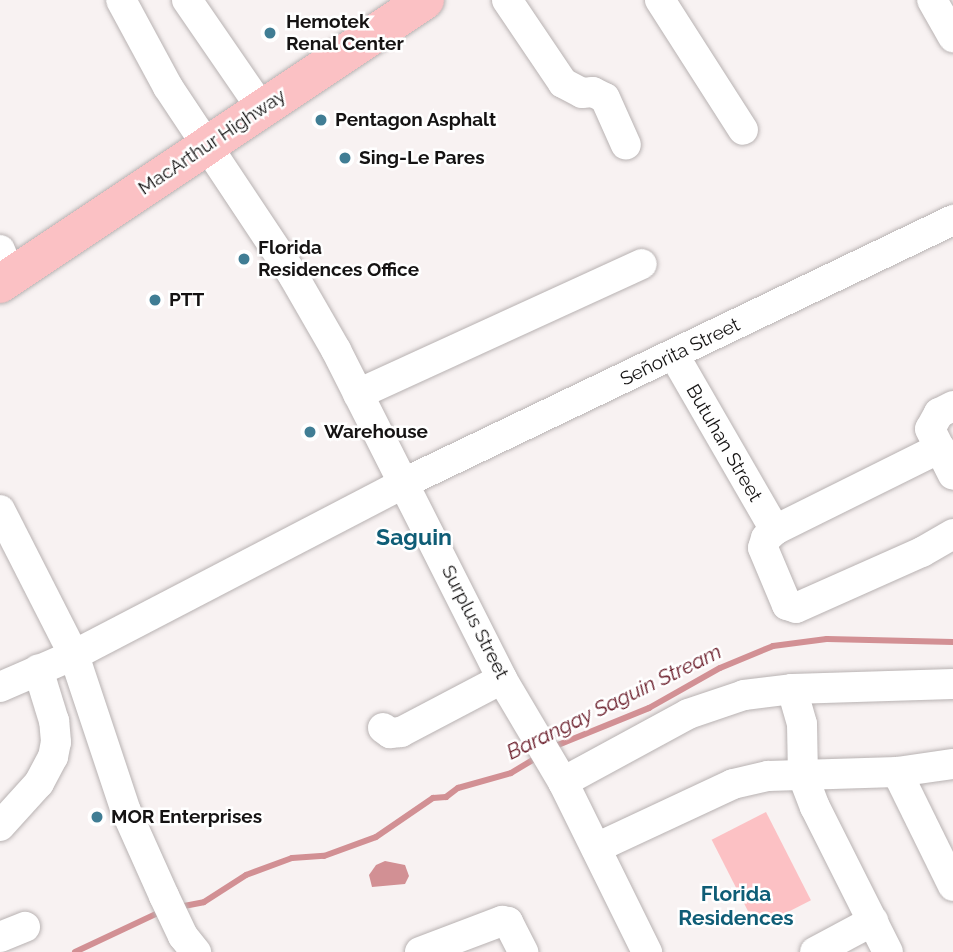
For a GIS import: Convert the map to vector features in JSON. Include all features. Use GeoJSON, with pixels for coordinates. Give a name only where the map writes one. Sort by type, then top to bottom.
{"type":"FeatureCollection","features":[{"type":"Feature","properties":{"kind":"highway","name":"MacArthur Highway"},"geometry":{"type":"LineString","coordinates":[[4,270],[208,144],[425,0]]}},
{"type":"Feature","properties":{"kind":"street","name":"Surplus Street"},"geometry":{"type":"LineString","coordinates":[[121,0],[168,87],[294,277],[405,482],[502,679],[560,777],[647,952]]}},
{"type":"Feature","properties":{"kind":"street"},"geometry":{"type":"LineString","coordinates":[[187,0],[262,109]]}},
{"type":"Feature","properties":{"kind":"street"},"geometry":{"type":"LineString","coordinates":[[507,0],[563,83],[582,93],[593,92],[605,99],[626,145]]}},
{"type":"Feature","properties":{"kind":"street"},"geometry":{"type":"LineString","coordinates":[[660,0],[743,130]]}},
{"type":"Feature","properties":{"kind":"street"},"geometry":{"type":"LineString","coordinates":[[932,0],[953,37]]}},
{"type":"Feature","properties":{"kind":"street","name":"Señorita Street"},"geometry":{"type":"LineString","coordinates":[[0,687],[75,655],[405,482],[953,220]]}},
{"type":"Feature","properties":{"kind":"street"},"geometry":{"type":"LineString","coordinates":[[358,394],[642,264]]}},
{"type":"Feature","properties":{"kind":"street","name":"Butuhan Street"},"geometry":{"type":"LineString","coordinates":[[674,355],[775,530]]}},
{"type":"Feature","properties":{"kind":"street"},"geometry":{"type":"LineString","coordinates":[[953,406],[939,412],[930,429],[953,475]]}},
{"type":"Feature","properties":{"kind":"street"},"geometry":{"type":"LineString","coordinates":[[940,448],[775,530],[766,538],[764,548],[787,605],[796,608],[922,552],[953,534]]}},
{"type":"Feature","properties":{"kind":"street"},"geometry":{"type":"LineString","coordinates":[[0,510],[75,655],[126,811],[189,944]]}},
{"type":"Feature","properties":{"kind":"street"},"geometry":{"type":"LineString","coordinates":[[0,825],[39,783],[56,742],[54,721],[38,670]]}},
{"type":"Feature","properties":{"kind":"street"},"geometry":{"type":"LineString","coordinates":[[383,729],[390,733],[401,733],[502,679]]}},
{"type":"Feature","properties":{"kind":"street"},"geometry":{"type":"LineString","coordinates":[[560,777],[688,714],[744,695],[792,689],[953,684]]}},
{"type":"Feature","properties":{"kind":"street"},"geometry":{"type":"LineString","coordinates":[[792,689],[802,724],[803,776],[815,807],[888,952]]}},
{"type":"Feature","properties":{"kind":"street"},"geometry":{"type":"LineString","coordinates":[[596,848],[733,784],[768,776],[897,772],[953,764]]}},
{"type":"Feature","properties":{"kind":"street"},"geometry":{"type":"LineString","coordinates":[[897,772],[953,886]]}},
{"type":"Feature","properties":{"kind":"street"},"geometry":{"type":"LineString","coordinates":[[420,952],[473,930],[506,921],[523,952]]}},
{"type":"Feature","properties":{"kind":"street"},"geometry":{"type":"LineString","coordinates":[[815,952],[873,921]]}},
{"type":"Feature","properties":{"kind":"shaded area"},"geometry":{"type":"Polygon","coordinates":[[[766,812],[811,900],[757,928],[712,840],[766,812]]]}},
{"type":"Feature","properties":{"kind":"shaded area"},"geometry":{"type":"Polygon","coordinates":[[[385,861],[405,865],[409,876],[405,884],[372,887],[369,875],[376,865],[385,861]]]}},
{"type":"Feature","properties":{"kind":"waterway","name":"Barangay Saguin Stream"},"geometry":{"type":"LineString","coordinates":[[553,747],[649,708],[720,668],[773,646],[827,639],[953,642]]}},
{"type":"Feature","properties":{"kind":"waterway","name":"Barangay Saguin Stream"},"geometry":{"type":"LineString","coordinates":[[179,907],[204,902],[246,875],[292,858],[324,856],[376,837],[433,798],[446,797],[458,788],[511,773],[538,757]]}},
{"type":"Feature","properties":{"kind":"waterway","name":"Barangay Saguin Stream"},"geometry":{"type":"LineString","coordinates":[[75,952],[162,911]]}},
{"type":"Feature","properties":{"kind":"place","name":"Hemotek Renal Center"},"geometry":{"type":"Point","coordinates":[270,33]}},
{"type":"Feature","properties":{"kind":"place","name":"Pentagon Asphalt"},"geometry":{"type":"Point","coordinates":[321,120]}},
{"type":"Feature","properties":{"kind":"place","name":"Sing-Le Pares"},"geometry":{"type":"Point","coordinates":[345,158]}},
{"type":"Feature","properties":{"kind":"place","name":"Florida Residences Office"},"geometry":{"type":"Point","coordinates":[244,259]}},
{"type":"Feature","properties":{"kind":"place","name":"PTT"},"geometry":{"type":"Point","coordinates":[155,300]}},
{"type":"Feature","properties":{"kind":"place","name":"Warehouse"},"geometry":{"type":"Point","coordinates":[310,432]}},
{"type":"Feature","properties":{"kind":"place","name":"MOR Enterprises"},"geometry":{"type":"Point","coordinates":[97,817]}},
{"type":"Feature","properties":{"kind":"district","name":"Saguin"},"geometry":{"type":"Point","coordinates":[414,537]}},
{"type":"Feature","properties":{"kind":"district","name":"Florida Residences"},"geometry":{"type":"Point","coordinates":[736,906]}}]}
